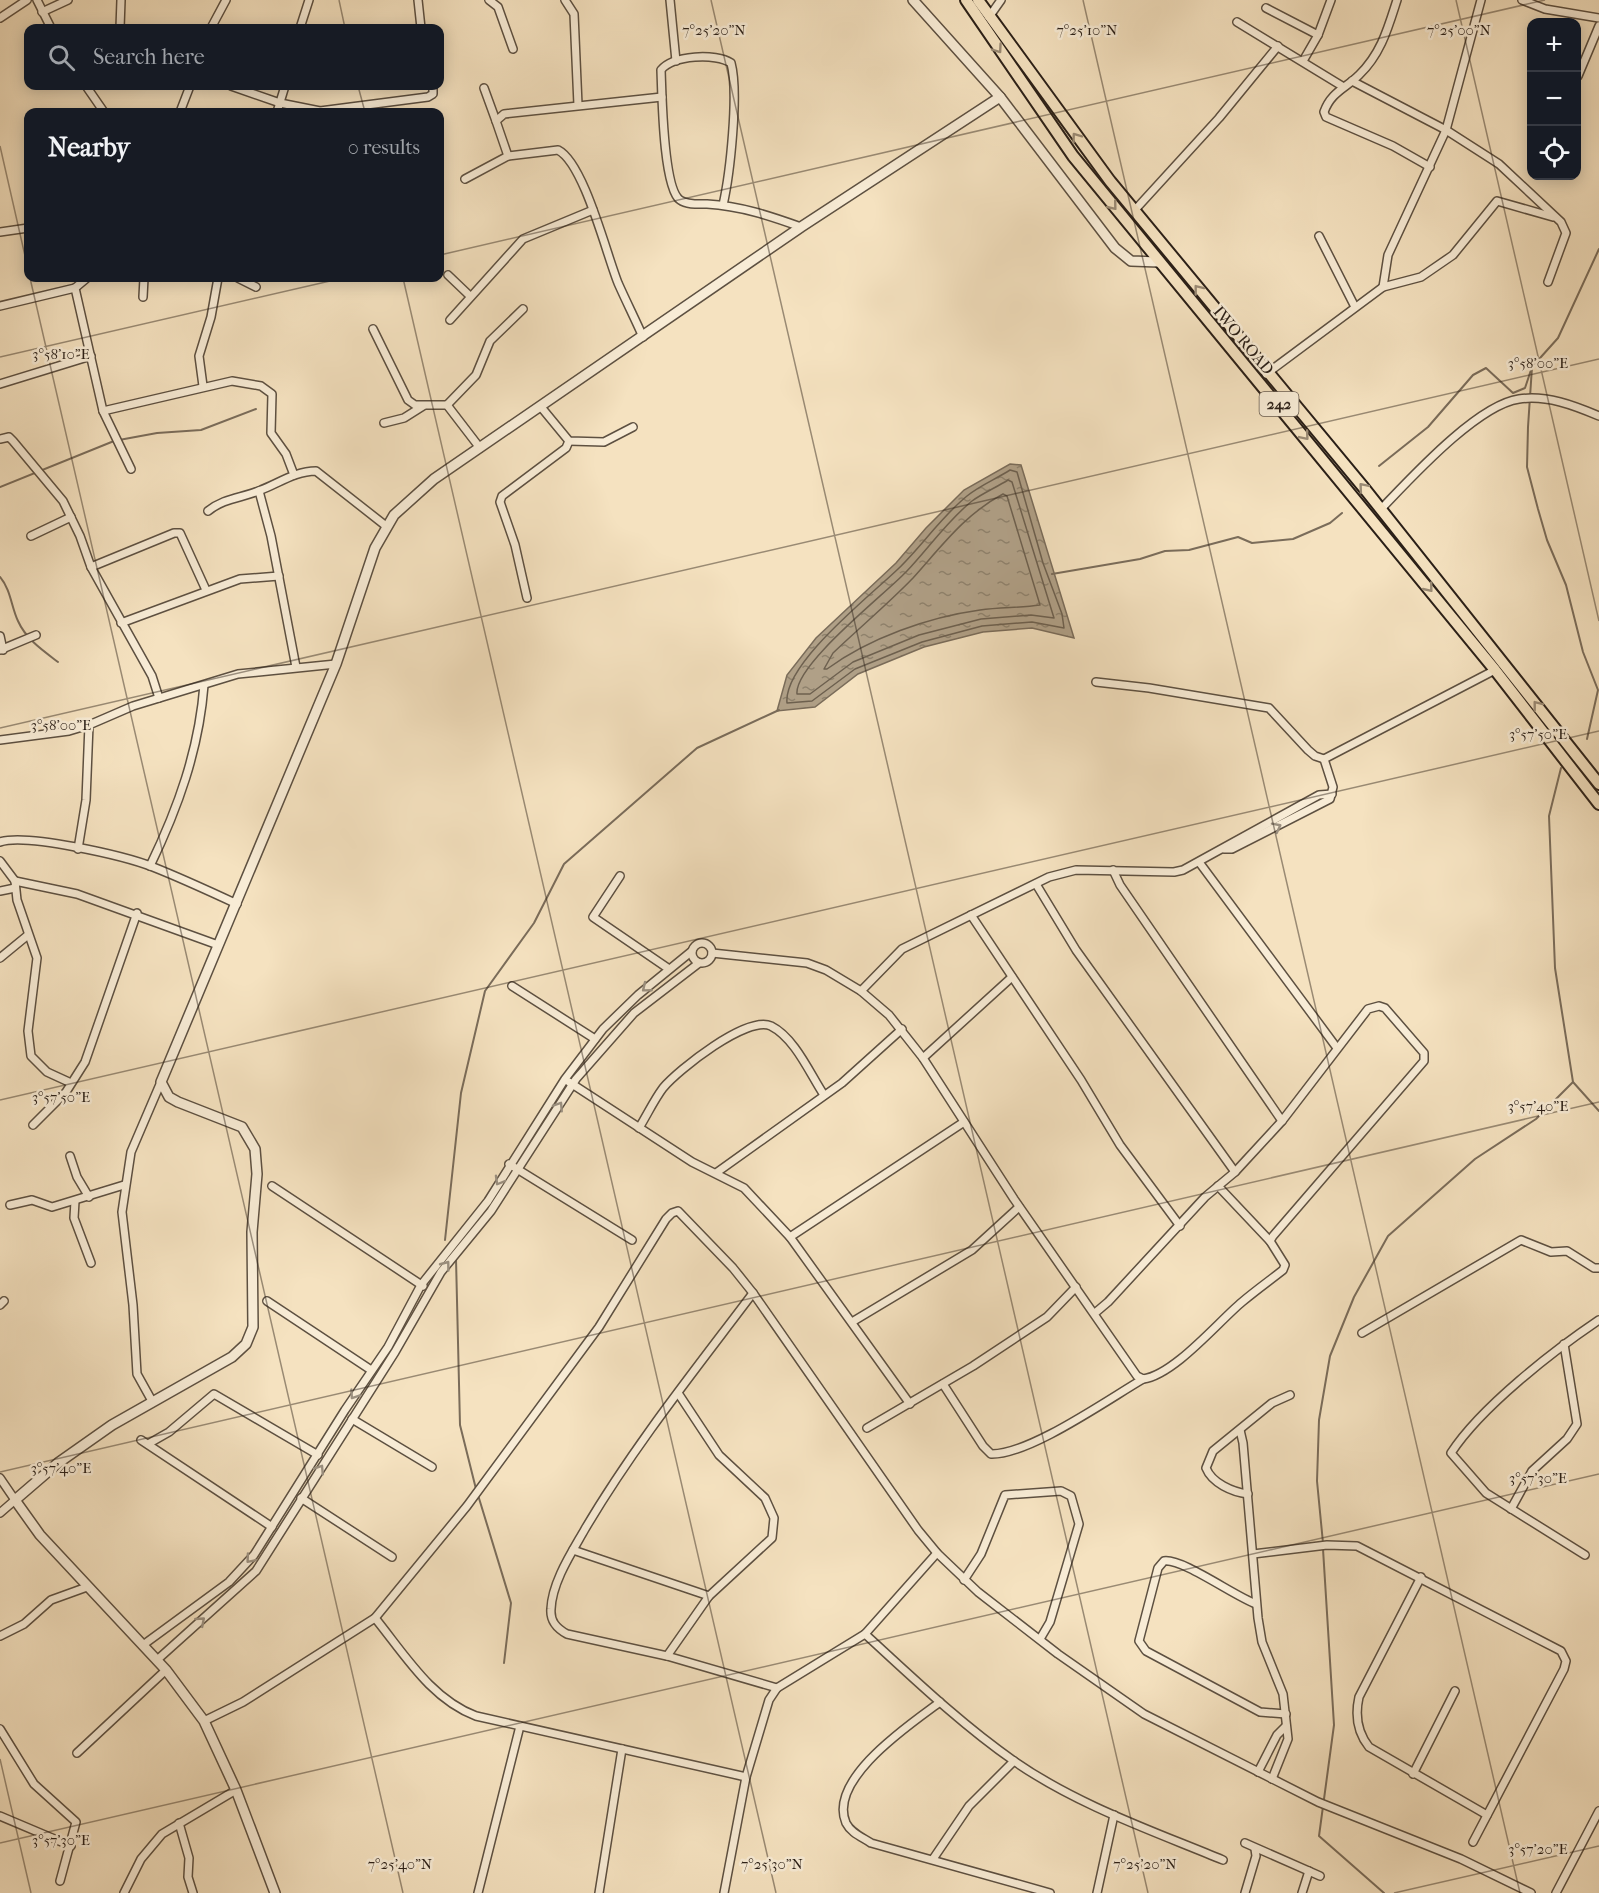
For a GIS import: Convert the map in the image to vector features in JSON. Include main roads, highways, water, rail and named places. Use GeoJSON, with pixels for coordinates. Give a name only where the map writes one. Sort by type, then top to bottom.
{"type":"FeatureCollection","features":[{"type":"Feature","properties":{"kind":"main road","name":"IWO ROAD"},"geometry":{"type":"LineString","coordinates":[[966,0],[1073,156],[1315,447],[1495,669],[1599,804]]}},
{"type":"Feature","properties":{"kind":"main road","name":"IWO ROAD"},"geometry":{"type":"LineString","coordinates":[[978,0],[1082,145],[1134,211],[1266,374],[1381,509],[1599,784]]}},
{"type":"Feature","properties":{"kind":"main road"},"geometry":{"type":"LineString","coordinates":[[1215,329],[1223,321]]}},
{"type":"Feature","properties":{"kind":"water"},"geometry":{"type":"Polygon","coordinates":[[[1010,464],[1021,465],[1074,638],[1032,628],[983,632],[924,647],[858,674],[815,707],[777,711],[787,675],[816,638],[896,563],[926,528],[964,490],[1010,464]]]}},
{"type":"Feature","properties":{"kind":"waterway"},"geometry":{"type":"LineString","coordinates":[[1587,739],[1598,690],[1583,652],[1566,585],[1547,540],[1527,467],[1532,367],[1558,338],[1599,249]]}},
{"type":"Feature","properties":{"kind":"waterway"},"geometry":{"type":"LineString","coordinates":[[1379,466],[1428,427],[1473,375],[1486,368],[1513,393],[1525,388],[1531,370]]}},
{"type":"Feature","properties":{"kind":"waterway"},"geometry":{"type":"LineString","coordinates":[[119,440],[157,433],[201,430],[256,409]]}},
{"type":"Feature","properties":{"kind":"waterway"},"geometry":{"type":"LineString","coordinates":[[0,487],[114,441]]}},
{"type":"Feature","properties":{"kind":"waterway"},"geometry":{"type":"LineString","coordinates":[[1052,574],[1140,559],[1165,551],[1189,550],[1238,537],[1252,543],[1293,539],[1330,523],[1342,513]]}},
{"type":"Feature","properties":{"kind":"waterway"},"geometry":{"type":"LineString","coordinates":[[0,577],[25,633],[58,662]]}},
{"type":"Feature","properties":{"kind":"waterway"},"geometry":{"type":"LineString","coordinates":[[445,1240],[461,1093],[485,991],[534,923],[564,864],[697,748],[779,710]]}},
{"type":"Feature","properties":{"kind":"waterway"},"geometry":{"type":"LineString","coordinates":[[1323,1543],[1317,1481],[1319,1420],[1330,1356],[1354,1297],[1388,1236],[1475,1159],[1536,1119],[1573,1082],[1555,968],[1549,816],[1561,768]]}},
{"type":"Feature","properties":{"kind":"waterway"},"geometry":{"type":"LineString","coordinates":[[1573,1082],[1599,1111]]}},
{"type":"Feature","properties":{"kind":"waterway"},"geometry":{"type":"LineString","coordinates":[[456,1259],[460,1425],[476,1489]]}},
{"type":"Feature","properties":{"kind":"waterway"},"geometry":{"type":"LineString","coordinates":[[478,1495],[511,1603],[504,1663]]}},
{"type":"Feature","properties":{"kind":"waterway"},"geometry":{"type":"LineString","coordinates":[[1323,1549],[1334,1725],[1319,1836],[1384,1893]]}}]}
